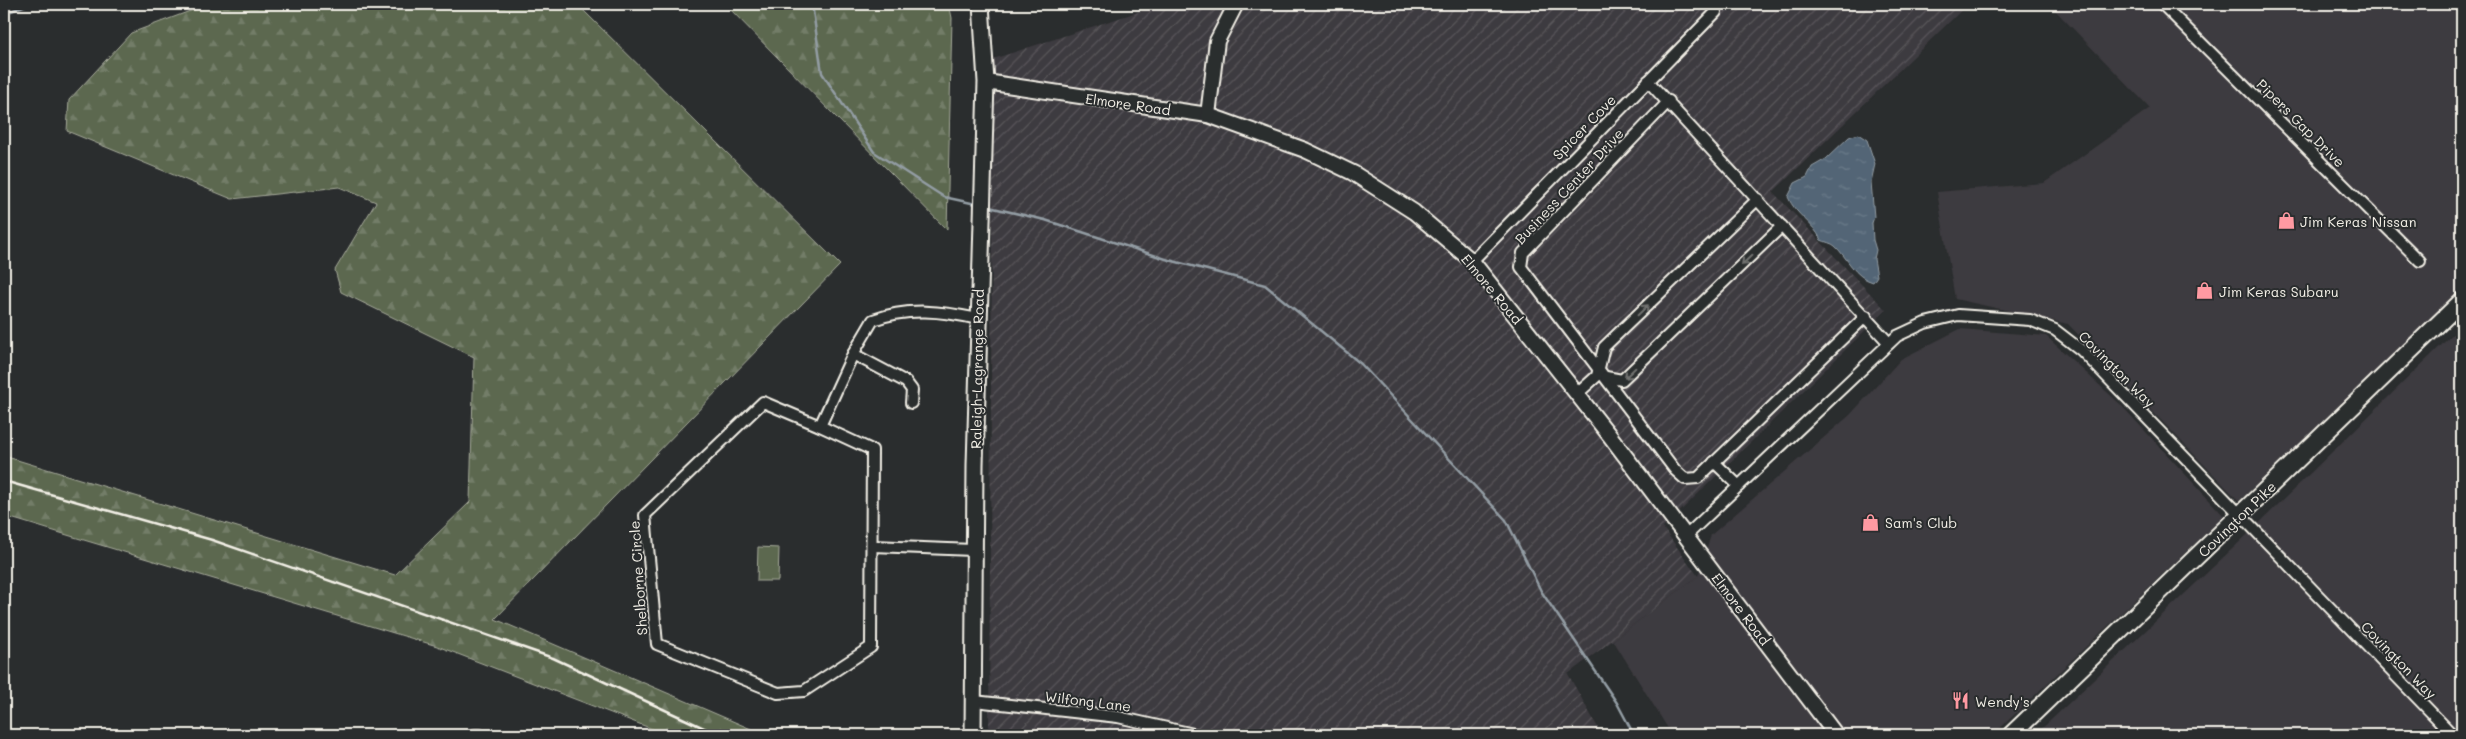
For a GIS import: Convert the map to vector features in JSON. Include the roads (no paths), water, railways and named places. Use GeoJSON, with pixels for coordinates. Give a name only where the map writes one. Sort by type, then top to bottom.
{"type":"FeatureCollection","features":[{"type":"Feature","properties":{"kind":"main road","name":"Raleigh-Lagrange Road"},"geometry":{"type":"LineString","coordinates":[[973,735],[973,550],[986,82],[981,4]]}},
{"type":"Feature","properties":{"kind":"main road","name":"Covington Pike"},"geometry":{"type":"LineString","coordinates":[[2011,735],[2462,301]]}},
{"type":"Feature","properties":{"kind":"street"},"geometry":{"type":"LineString","coordinates":[[1208,115],[1217,41],[1236,4]]}},
{"type":"Feature","properties":{"kind":"street","name":"Pipers Gap Drive"},"geometry":{"type":"LineString","coordinates":[[2162,4],[2420,261]]}},
{"type":"Feature","properties":{"kind":"street","name":"Spicer Cove"},"geometry":{"type":"LineString","coordinates":[[1472,261],[1716,12]]}},
{"type":"Feature","properties":{"kind":"street"},"geometry":{"type":"LineString","coordinates":[[1648,81],[1669,101],[1889,343]]}},
{"type":"Feature","properties":{"kind":"street","name":"Elmore Road"},"geometry":{"type":"LineString","coordinates":[[986,82],[1208,115],[1306,150],[1353,174],[1414,212],[1472,261],[1577,394],[1836,735]]}},
{"type":"Feature","properties":{"kind":"street","name":"Business Center Drive"},"geometry":{"type":"LineString","coordinates":[[1669,101],[1522,253],[1522,267],[1675,470],[1685,479],[1698,478],[1714,462]]}},
{"type":"Feature","properties":{"kind":"street"},"geometry":{"type":"LineString","coordinates":[[1577,394],[1601,374],[1604,347],[1758,198]]}},
{"type":"Feature","properties":{"kind":"street"},"geometry":{"type":"LineString","coordinates":[[1601,374],[1622,380],[1782,226]]}},
{"type":"Feature","properties":{"kind":"street"},"geometry":{"type":"LineString","coordinates":[[820,426],[853,354],[872,320],[910,311],[940,312],[978,319]]}},
{"type":"Feature","properties":{"kind":"street","name":"Covington Way"},"geometry":{"type":"LineString","coordinates":[[1686,536],[1897,336],[1926,323],[1958,315],[2039,322],[2055,330],[2081,350],[2452,735]]}},
{"type":"Feature","properties":{"kind":"street"},"geometry":{"type":"LineString","coordinates":[[1739,486],[1714,462],[1866,316]]}},
{"type":"Feature","properties":{"kind":"street"},"geometry":{"type":"LineString","coordinates":[[853,354],[906,382],[912,390],[911,403]]}},
{"type":"Feature","properties":{"kind":"street","name":"Shelborne Circle"},"geometry":{"type":"LineString","coordinates":[[763,402],[820,426],[872,450],[871,647],[804,691],[778,693],[657,644],[645,515],[763,402]]}},
{"type":"Feature","properties":{"kind":"street"},"geometry":{"type":"LineString","coordinates":[[873,546],[973,550]]}},
{"type":"Feature","properties":{"kind":"street","name":"Wilfong Lane"},"geometry":{"type":"LineString","coordinates":[[974,701],[1118,717],[1198,735]]}},
{"type":"Feature","properties":{"kind":"street"},"geometry":{"type":"LineString","coordinates":[[475,735],[480,735]]}},
{"type":"Feature","properties":{"kind":"water"},"geometry":{"type":"Polygon","coordinates":[[[1858,134],[1867,140],[1875,164],[1871,182],[1874,217],[1872,223],[1873,240],[1876,250],[1874,259],[1877,276],[1873,282],[1866,280],[1856,272],[1835,246],[1821,240],[1814,228],[1791,204],[1788,197],[1795,183],[1807,177],[1812,167],[1826,159],[1849,137],[1858,134]]]}},
{"type":"Feature","properties":{"kind":"waterway"},"geometry":{"type":"LineString","coordinates":[[4,14],[28,4]]}},
{"type":"Feature","properties":{"kind":"waterway"},"geometry":{"type":"LineString","coordinates":[[812,4],[822,73],[874,152],[944,197],[976,204]]}},
{"type":"Feature","properties":{"kind":"waterway"},"geometry":{"type":"LineString","coordinates":[[989,207],[1045,220],[1169,260],[1265,285],[1361,364],[1506,520],[1541,591],[1617,703],[1634,735]]}},
{"type":"Feature","properties":{"kind":"railway"},"geometry":{"type":"LineString","coordinates":[[4,481],[212,540],[553,658],[719,735]]}},
{"type":"Feature","properties":{"kind":"place","name":"Jim Keras Nissan"},"geometry":{"type":"Point","coordinates":[2286,221]}},
{"type":"Feature","properties":{"kind":"place","name":"Jim Keras Subaru"},"geometry":{"type":"Point","coordinates":[2205,291]}},
{"type":"Feature","properties":{"kind":"place","name":"Sam's Club"},"geometry":{"type":"Point","coordinates":[1871,522]}},
{"type":"Feature","properties":{"kind":"place","name":"Wendy's"},"geometry":{"type":"Point","coordinates":[1961,701]}}]}
